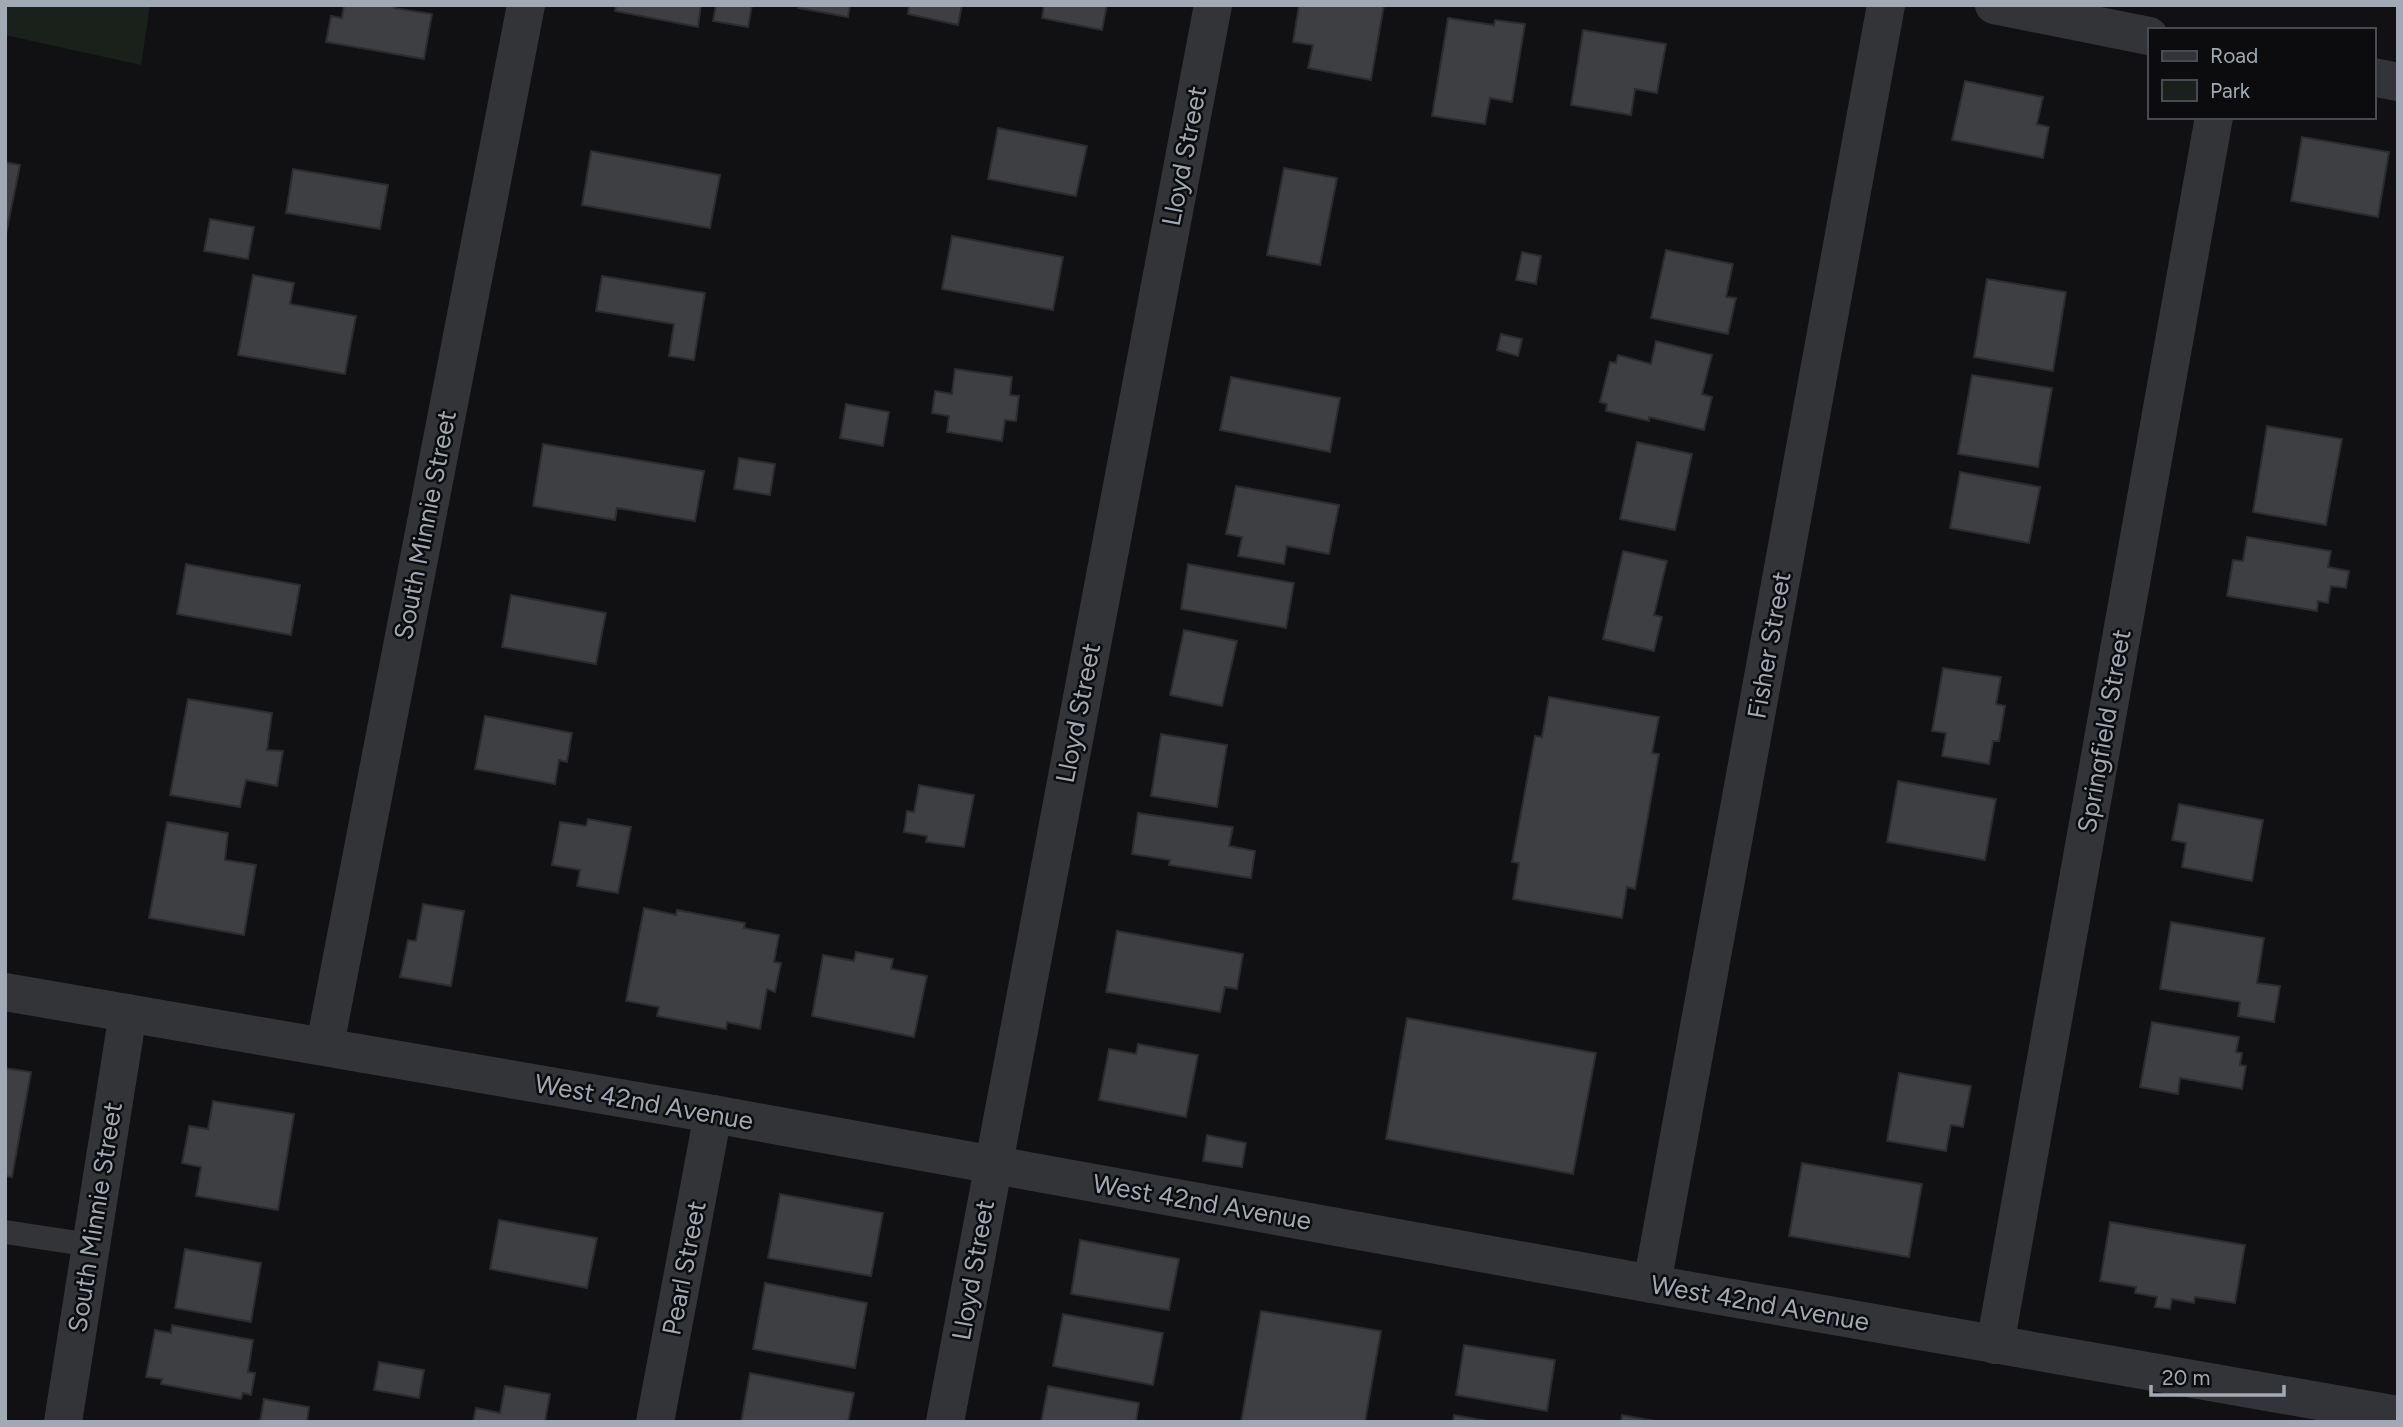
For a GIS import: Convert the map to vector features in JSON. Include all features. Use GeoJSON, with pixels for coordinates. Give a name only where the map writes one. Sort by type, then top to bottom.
{"type":"FeatureCollection","features":[{"type":"Feature","properties":{"kind":"street","name":"South Minnie Street"},"geometry":{"type":"LineString","coordinates":[[325,1045],[526,5]]}},
{"type":"Feature","properties":{"kind":"street","name":"Lloyd Street"},"geometry":{"type":"LineString","coordinates":[[945,1422],[1213,5]]}},
{"type":"Feature","properties":{"kind":"street","name":"Fisher Street"},"geometry":{"type":"LineString","coordinates":[[1652,1284],[1886,5]]}},
{"type":"Feature","properties":{"kind":"street"},"geometry":{"type":"LineString","coordinates":[[1999,6],[2148,36]]}},
{"type":"Feature","properties":{"kind":"street"},"geometry":{"type":"LineString","coordinates":[[2375,77],[2398,82]]}},
{"type":"Feature","properties":{"kind":"street","name":"Springfield Street"},"geometry":{"type":"LineString","coordinates":[[1995,1345],[2214,119]]}},
{"type":"Feature","properties":{"kind":"street","name":"West 42nd Avenue"},"geometry":{"type":"LineString","coordinates":[[5,992],[325,1045],[1652,1284],[2398,1415]]}},
{"type":"Feature","properties":{"kind":"street","name":"South Minnie Street"},"geometry":{"type":"LineString","coordinates":[[63,1422],[128,1013]]}},
{"type":"Feature","properties":{"kind":"street","name":"Pearl Street"},"geometry":{"type":"LineString","coordinates":[[655,1422],[713,1114]]}},
{"type":"Feature","properties":{"kind":"lane"},"geometry":{"type":"LineString","coordinates":[[5,1232],[91,1245]]}},
{"type":"Feature","properties":{"kind":"green space"},"geometry":{"type":"Polygon","coordinates":[[[5,5],[150,5],[141,65],[5,35],[5,5]]]}},
{"type":"Feature","properties":{"kind":"building"},"geometry":{"type":"Polygon","coordinates":[[[344,5],[394,5],[394,8],[432,14],[424,59],[326,42],[331,16],[342,18],[344,5]]]}},
{"type":"Feature","properties":{"kind":"building"},"geometry":{"type":"Polygon","coordinates":[[[616,5],[701,5],[698,27],[615,11],[616,5]]]}},
{"type":"Feature","properties":{"kind":"building"},"geometry":{"type":"Polygon","coordinates":[[[716,5],[752,5],[748,27],[713,21],[716,5]]]}},
{"type":"Feature","properties":{"kind":"building"},"geometry":{"type":"Polygon","coordinates":[[[798,5],[850,5],[848,17],[798,8],[798,5]]]}},
{"type":"Feature","properties":{"kind":"building"},"geometry":{"type":"Polygon","coordinates":[[[909,5],[962,5],[958,25],[908,14],[909,5]]]}},
{"type":"Feature","properties":{"kind":"building"},"geometry":{"type":"Polygon","coordinates":[[[1044,5],[1107,5],[1102,30],[1042,18],[1044,5]]]}},
{"type":"Feature","properties":{"kind":"building"},"geometry":{"type":"Polygon","coordinates":[[[1299,5],[1384,5],[1371,80],[1308,68],[1313,45],[1293,42],[1299,5]]]}},
{"type":"Feature","properties":{"kind":"building"},"geometry":{"type":"Polygon","coordinates":[[[1448,18],[1494,25],[1495,20],[1525,24],[1512,102],[1490,98],[1485,124],[1432,116],[1448,18]]]}},
{"type":"Feature","properties":{"kind":"building"},"geometry":{"type":"Polygon","coordinates":[[[1583,30],[1666,44],[1657,93],[1635,89],[1631,115],[1571,105],[1583,30]]]}},
{"type":"Feature","properties":{"kind":"building"},"geometry":{"type":"Polygon","coordinates":[[[1965,81],[2043,97],[2037,124],[2049,127],[2043,158],[1952,140],[1965,81]]]}},
{"type":"Feature","properties":{"kind":"building"},"geometry":{"type":"Polygon","coordinates":[[[998,128],[1087,146],[1076,196],[988,179],[998,128]]]}},
{"type":"Feature","properties":{"kind":"building"},"geometry":{"type":"Polygon","coordinates":[[[2302,137],[2389,152],[2378,217],[2291,201],[2302,137]]]}},
{"type":"Feature","properties":{"kind":"building"},"geometry":{"type":"Polygon","coordinates":[[[591,151],[720,175],[710,228],[582,205],[591,151]]]}},
{"type":"Feature","properties":{"kind":"building"},"geometry":{"type":"Polygon","coordinates":[[[5,162],[20,165],[5,239],[5,162]]]}},
{"type":"Feature","properties":{"kind":"building"},"geometry":{"type":"Polygon","coordinates":[[[1284,168],[1337,178],[1320,265],[1267,255],[1284,168]]]}},
{"type":"Feature","properties":{"kind":"building"},"geometry":{"type":"Polygon","coordinates":[[[293,169],[388,185],[380,229],[286,213],[293,169]]]}},
{"type":"Feature","properties":{"kind":"building"},"geometry":{"type":"Polygon","coordinates":[[[210,219],[254,227],[248,259],[204,251],[210,219]]]}},
{"type":"Feature","properties":{"kind":"building"},"geometry":{"type":"Polygon","coordinates":[[[952,236],[1063,257],[1053,310],[942,289],[952,236]]]}},
{"type":"Feature","properties":{"kind":"building"},"geometry":{"type":"Polygon","coordinates":[[[1666,250],[1733,264],[1726,297],[1736,298],[1728,334],[1651,318],[1666,250]]]}},
{"type":"Feature","properties":{"kind":"building"},"geometry":{"type":"Polygon","coordinates":[[[1522,252],[1541,256],[1536,284],[1516,280],[1522,252]]]}},
{"type":"Feature","properties":{"kind":"building"},"geometry":{"type":"Polygon","coordinates":[[[253,275],[294,283],[290,304],[356,316],[345,374],[238,355],[253,275]]]}},
{"type":"Feature","properties":{"kind":"building"},"geometry":{"type":"Polygon","coordinates":[[[602,276],[705,293],[694,360],[669,356],[674,324],[596,311],[602,276]]]}},
{"type":"Feature","properties":{"kind":"building"},"geometry":{"type":"Polygon","coordinates":[[[1987,279],[2066,292],[2053,371],[1974,357],[1987,279]]]}},
{"type":"Feature","properties":{"kind":"building"},"geometry":{"type":"Polygon","coordinates":[[[1501,334],[1522,339],[1518,356],[1497,350],[1501,334]]]}},
{"type":"Feature","properties":{"kind":"building"},"geometry":{"type":"Polygon","coordinates":[[[1656,341],[1712,355],[1702,394],[1712,397],[1704,430],[1649,417],[1649,421],[1606,411],[1607,404],[1600,402],[1610,362],[1616,363],[1618,355],[1651,364],[1656,341]]]}},
{"type":"Feature","properties":{"kind":"building"},"geometry":{"type":"Polygon","coordinates":[[[955,369],[1012,377],[1010,395],[1019,396],[1016,421],[1005,420],[1002,441],[947,432],[949,416],[932,413],[935,391],[952,394],[955,369]]]}},
{"type":"Feature","properties":{"kind":"building"},"geometry":{"type":"Polygon","coordinates":[[[1972,375],[2052,388],[2038,467],[1958,454],[1972,375]]]}},
{"type":"Feature","properties":{"kind":"building"},"geometry":{"type":"Polygon","coordinates":[[[1231,377],[1340,398],[1330,452],[1220,430],[1231,377]]]}},
{"type":"Feature","properties":{"kind":"building"},"geometry":{"type":"Polygon","coordinates":[[[846,404],[889,412],[883,446],[840,438],[846,404]]]}},
{"type":"Feature","properties":{"kind":"building"},"geometry":{"type":"Polygon","coordinates":[[[2267,426],[2342,439],[2326,525],[2253,512],[2267,426]]]}},
{"type":"Feature","properties":{"kind":"building"},"geometry":{"type":"Polygon","coordinates":[[[1637,442],[1692,454],[1675,530],[1620,519],[1637,442]]]}},
{"type":"Feature","properties":{"kind":"building"},"geometry":{"type":"Polygon","coordinates":[[[543,444],[704,471],[695,521],[617,508],[615,520],[533,506],[543,444]]]}},
{"type":"Feature","properties":{"kind":"building"},"geometry":{"type":"Polygon","coordinates":[[[739,458],[775,464],[770,495],[734,489],[739,458]]]}},
{"type":"Feature","properties":{"kind":"building"},"geometry":{"type":"Polygon","coordinates":[[[1960,472],[2040,487],[2029,543],[1950,528],[1960,472]]]}},
{"type":"Feature","properties":{"kind":"building"},"geometry":{"type":"Polygon","coordinates":[[[1236,486],[1339,505],[1329,554],[1287,546],[1284,564],[1238,556],[1242,537],[1226,534],[1236,486]]]}},
{"type":"Feature","properties":{"kind":"building"},"geometry":{"type":"Polygon","coordinates":[[[2247,537],[2331,551],[2328,567],[2349,571],[2346,588],[2331,586],[2328,603],[2318,601],[2317,611],[2227,596],[2233,560],[2243,561],[2247,537]]]}},
{"type":"Feature","properties":{"kind":"building"},"geometry":{"type":"Polygon","coordinates":[[[1623,551],[1667,561],[1654,615],[1662,617],[1654,651],[1603,639],[1623,551]]]}},
{"type":"Feature","properties":{"kind":"building"},"geometry":{"type":"Polygon","coordinates":[[[186,564],[300,585],[291,635],[177,614],[186,564]]]}},
{"type":"Feature","properties":{"kind":"building"},"geometry":{"type":"Polygon","coordinates":[[[1188,564],[1294,583],[1286,628],[1181,609],[1188,564]]]}},
{"type":"Feature","properties":{"kind":"building"},"geometry":{"type":"Polygon","coordinates":[[[511,595],[606,613],[596,664],[502,647],[511,595]]]}},
{"type":"Feature","properties":{"kind":"building"},"geometry":{"type":"Polygon","coordinates":[[[1184,630],[1237,641],[1222,706],[1170,695],[1184,630]]]}},
{"type":"Feature","properties":{"kind":"building"},"geometry":{"type":"Polygon","coordinates":[[[1943,668],[2001,677],[1996,704],[2005,706],[1999,741],[1993,741],[1989,764],[1942,756],[1946,733],[1932,731],[1943,668]]]}},
{"type":"Feature","properties":{"kind":"building"},"geometry":{"type":"Polygon","coordinates":[[[1549,697],[1659,717],[1652,753],[1659,754],[1635,889],[1627,887],[1622,918],[1513,899],[1519,863],[1512,862],[1535,736],[1542,737],[1549,697]]]}},
{"type":"Feature","properties":{"kind":"building"},"geometry":{"type":"Polygon","coordinates":[[[188,699],[272,713],[267,750],[283,751],[277,786],[246,780],[240,807],[170,795],[188,699]]]}},
{"type":"Feature","properties":{"kind":"building"},"geometry":{"type":"Polygon","coordinates":[[[485,716],[572,733],[567,762],[559,760],[555,784],[475,769],[485,716]]]}},
{"type":"Feature","properties":{"kind":"building"},"geometry":{"type":"Polygon","coordinates":[[[1161,734],[1227,745],[1217,807],[1151,796],[1161,734]]]}},
{"type":"Feature","properties":{"kind":"building"},"geometry":{"type":"Polygon","coordinates":[[[1898,781],[1996,799],[1985,860],[1887,842],[1898,781]]]}},
{"type":"Feature","properties":{"kind":"building"},"geometry":{"type":"Polygon","coordinates":[[[919,785],[974,795],[964,847],[926,842],[927,836],[904,832],[907,811],[914,812],[919,785]]]}},
{"type":"Feature","properties":{"kind":"building"},"geometry":{"type":"Polygon","coordinates":[[[2179,804],[2263,820],[2252,881],[2182,867],[2186,843],[2172,840],[2179,804]]]}},
{"type":"Feature","properties":{"kind":"building"},"geometry":{"type":"Polygon","coordinates":[[[1138,813],[1233,827],[1229,846],[1255,851],[1251,878],[1169,865],[1170,860],[1132,854],[1138,813]]]}},
{"type":"Feature","properties":{"kind":"building"},"geometry":{"type":"Polygon","coordinates":[[[588,819],[631,827],[618,893],[577,886],[580,870],[552,865],[560,822],[586,826],[588,819]]]}},
{"type":"Feature","properties":{"kind":"building"},"geometry":{"type":"Polygon","coordinates":[[[167,822],[228,833],[225,860],[256,865],[244,935],[149,918],[167,822]]]}},
{"type":"Feature","properties":{"kind":"building"},"geometry":{"type":"Polygon","coordinates":[[[423,904],[464,911],[451,986],[400,977],[408,940],[416,941],[423,904]]]}},
{"type":"Feature","properties":{"kind":"building"},"geometry":{"type":"Polygon","coordinates":[[[644,908],[676,915],[677,910],[745,923],[744,928],[779,935],[774,962],[781,963],[775,992],[767,989],[760,1029],[727,1022],[726,1029],[657,1016],[659,1007],[626,1001],[644,908]]]}},
{"type":"Feature","properties":{"kind":"building"},"geometry":{"type":"Polygon","coordinates":[[[2171,922],[2264,938],[2257,983],[2280,986],[2274,1022],[2238,1016],[2240,1002],[2160,989],[2171,922]]]}},
{"type":"Feature","properties":{"kind":"building"},"geometry":{"type":"Polygon","coordinates":[[[1117,931],[1243,954],[1237,989],[1225,987],[1220,1012],[1106,992],[1117,931]]]}},
{"type":"Feature","properties":{"kind":"building"},"geometry":{"type":"Polygon","coordinates":[[[856,952],[893,959],[891,969],[927,976],[914,1037],[812,1016],[823,955],[854,961],[856,952]]]}},
{"type":"Feature","properties":{"kind":"building"},"geometry":{"type":"Polygon","coordinates":[[[1407,1018],[1596,1053],[1573,1174],[1386,1139],[1407,1018]]]}},
{"type":"Feature","properties":{"kind":"building"},"geometry":{"type":"Polygon","coordinates":[[[2152,1022],[2239,1037],[2236,1052],[2242,1053],[2240,1065],[2246,1066],[2242,1089],[2180,1078],[2178,1094],[2140,1087],[2152,1022]]]}},
{"type":"Feature","properties":{"kind":"building"},"geometry":{"type":"Polygon","coordinates":[[[1138,1044],[1198,1055],[1186,1117],[1099,1100],[1109,1049],[1136,1054],[1138,1044]]]}},
{"type":"Feature","properties":{"kind":"building"},"geometry":{"type":"Polygon","coordinates":[[[5,1068],[31,1072],[12,1177],[5,1176],[5,1068]]]}},
{"type":"Feature","properties":{"kind":"building"},"geometry":{"type":"Polygon","coordinates":[[[1899,1073],[1971,1086],[1963,1127],[1951,1125],[1946,1151],[1887,1141],[1899,1073]]]}},
{"type":"Feature","properties":{"kind":"building"},"geometry":{"type":"Polygon","coordinates":[[[213,1101],[294,1114],[278,1210],[196,1196],[201,1167],[182,1163],[189,1126],[208,1129],[213,1101]]]}},
{"type":"Feature","properties":{"kind":"building"},"geometry":{"type":"Polygon","coordinates":[[[1207,1135],[1246,1143],[1242,1167],[1203,1161],[1207,1135]]]}},
{"type":"Feature","properties":{"kind":"building"},"geometry":{"type":"Polygon","coordinates":[[[1802,1163],[1922,1184],[1909,1257],[1789,1236],[1802,1163]]]}},
{"type":"Feature","properties":{"kind":"building"},"geometry":{"type":"Polygon","coordinates":[[[780,1194],[883,1213],[871,1276],[768,1258],[780,1194]]]}},
{"type":"Feature","properties":{"kind":"building"},"geometry":{"type":"Polygon","coordinates":[[[499,1220],[597,1238],[587,1288],[490,1269],[499,1220]]]}},
{"type":"Feature","properties":{"kind":"building"},"geometry":{"type":"Polygon","coordinates":[[[2110,1222],[2245,1245],[2235,1303],[2195,1297],[2194,1303],[2172,1299],[2170,1309],[2155,1307],[2157,1297],[2135,1293],[2136,1287],[2100,1281],[2110,1222]]]}},
{"type":"Feature","properties":{"kind":"building"},"geometry":{"type":"Polygon","coordinates":[[[1080,1240],[1179,1259],[1169,1310],[1071,1294],[1080,1240]]]}},
{"type":"Feature","properties":{"kind":"building"},"geometry":{"type":"Polygon","coordinates":[[[185,1249],[261,1263],[251,1322],[175,1308],[185,1249]]]}},
{"type":"Feature","properties":{"kind":"building"},"geometry":{"type":"Polygon","coordinates":[[[765,1283],[867,1303],[855,1368],[753,1349],[765,1283]]]}},
{"type":"Feature","properties":{"kind":"building"},"geometry":{"type":"Polygon","coordinates":[[[1261,1311],[1381,1331],[1365,1422],[1241,1422],[1261,1311]]]}},
{"type":"Feature","properties":{"kind":"building"},"geometry":{"type":"Polygon","coordinates":[[[1063,1314],[1163,1333],[1153,1385],[1053,1366],[1063,1314]]]}},
{"type":"Feature","properties":{"kind":"building"},"geometry":{"type":"Polygon","coordinates":[[[172,1325],[253,1340],[248,1372],[255,1373],[251,1395],[243,1393],[241,1399],[161,1384],[162,1379],[146,1377],[155,1330],[171,1333],[172,1325]]]}},
{"type":"Feature","properties":{"kind":"building"},"geometry":{"type":"Polygon","coordinates":[[[1464,1345],[1555,1360],[1547,1411],[1456,1395],[1464,1345]]]}},
{"type":"Feature","properties":{"kind":"building"},"geometry":{"type":"Polygon","coordinates":[[[379,1362],[424,1370],[419,1398],[374,1390],[379,1362]]]}},
{"type":"Feature","properties":{"kind":"building"},"geometry":{"type":"Polygon","coordinates":[[[750,1373],[854,1393],[848,1422],[741,1422],[750,1373]]]}},
{"type":"Feature","properties":{"kind":"building"},"geometry":{"type":"Polygon","coordinates":[[[505,1386],[550,1394],[545,1422],[473,1422],[476,1408],[500,1413],[505,1386]]]}},
{"type":"Feature","properties":{"kind":"building"},"geometry":{"type":"Polygon","coordinates":[[[1048,1386],[1139,1403],[1136,1422],[1041,1422],[1048,1386]]]}},
{"type":"Feature","properties":{"kind":"building"},"geometry":{"type":"Polygon","coordinates":[[[264,1399],[309,1407],[307,1422],[260,1422],[264,1399]]]}},
{"type":"Feature","properties":{"kind":"building"},"geometry":{"type":"Polygon","coordinates":[[[1454,1415],[1493,1422],[1453,1422],[1454,1415]]]}},
{"type":"Feature","properties":{"kind":"building"},"geometry":{"type":"Polygon","coordinates":[[[1622,1415],[1660,1422],[1621,1422],[1622,1415]]]}}]}
